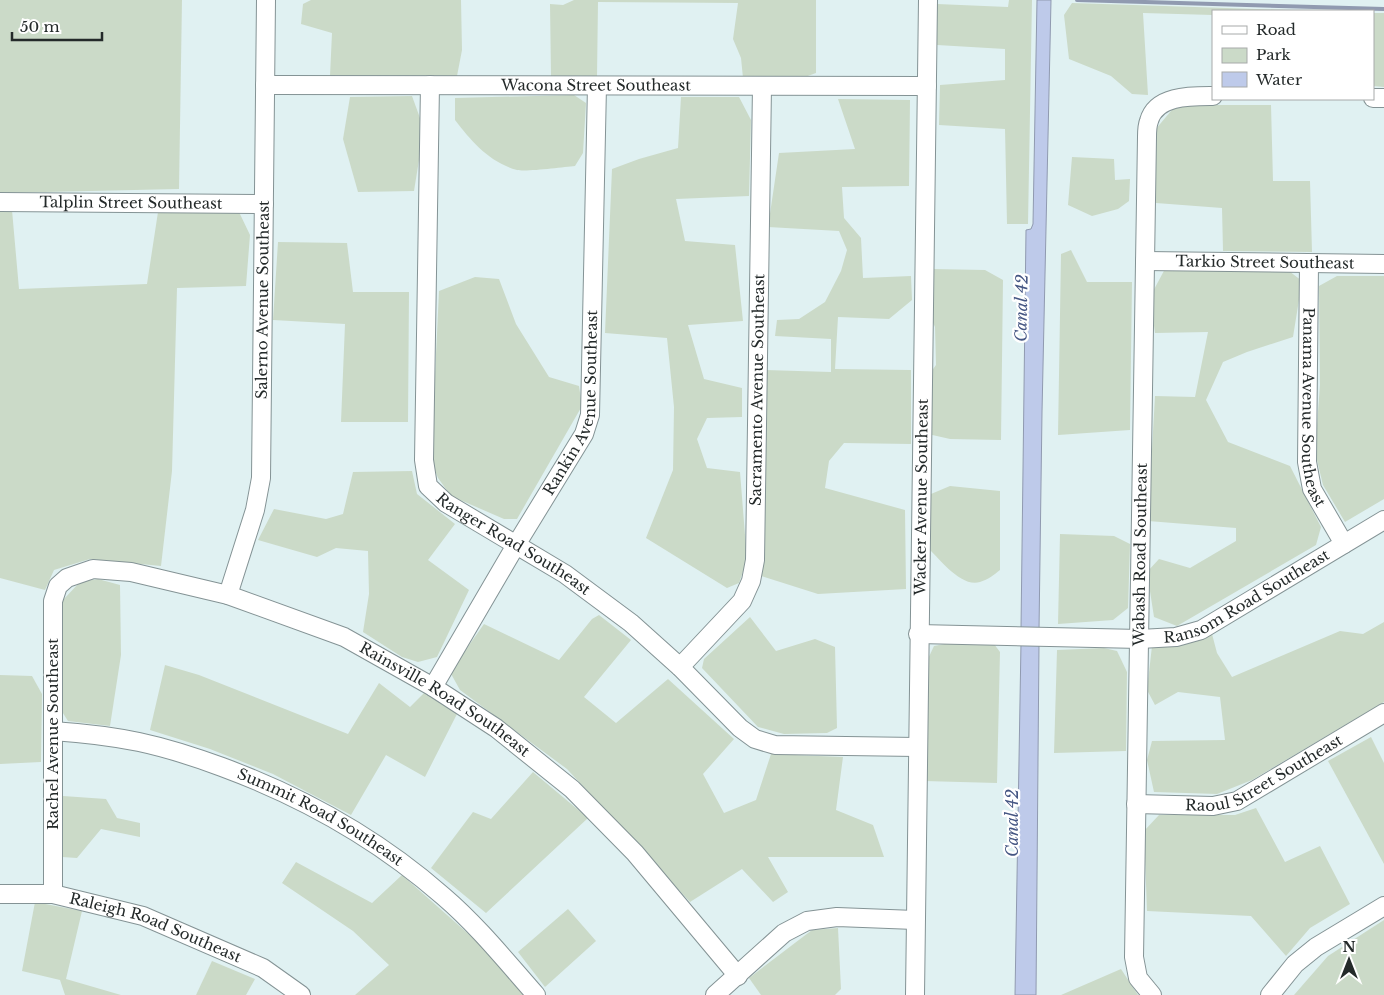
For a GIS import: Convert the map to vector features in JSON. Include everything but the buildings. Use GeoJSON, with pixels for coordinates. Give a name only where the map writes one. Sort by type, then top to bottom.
{"type":"FeatureCollection","features":[{"type":"Feature","properties":{"kind":"street","name":"Salerno Avenue Southeast"},"geometry":{"type":"LineString","coordinates":[[228,595],[255,510],[260,478],[266,0]]}},
{"type":"Feature","properties":{"kind":"street","name":"Wacker Avenue Southeast"},"geometry":{"type":"LineString","coordinates":[[915,995],[918,634],[928,0]]}},
{"type":"Feature","properties":{"kind":"street","name":"Wacona Street Southeast"},"geometry":{"type":"LineString","coordinates":[[265,85],[927,86]]}},
{"type":"Feature","properties":{"kind":"street","name":"Ranger Road Southeast"},"geometry":{"type":"LineString","coordinates":[[430,85],[424,460],[428,486],[446,503],[566,574],[631,623],[680,666],[740,728],[756,740],[775,745],[917,747]]}},
{"type":"Feature","properties":{"kind":"street","name":"Rankin Avenue Southeast"},"geometry":{"type":"LineString","coordinates":[[433,687],[516,545],[584,434],[590,415],[597,86]]}},
{"type":"Feature","properties":{"kind":"street","name":"Sacramento Avenue Southeast"},"geometry":{"type":"LineString","coordinates":[[680,666],[742,601],[751,581],[755,560],[762,86]]}},
{"type":"Feature","properties":{"kind":"street","name":"Wabash Road Southeast"},"geometry":{"type":"LineString","coordinates":[[1152,995],[1138,978],[1134,957],[1147,137],[1149,120],[1156,110],[1171,99],[1188,96],[1212,96]]}},
{"type":"Feature","properties":{"kind":"street","name":"Talplin Street Southeast"},"geometry":{"type":"LineString","coordinates":[[0,202],[264,204]]}},
{"type":"Feature","properties":{"kind":"street","name":"Tarkio Street Southeast"},"geometry":{"type":"LineString","coordinates":[[1145,261],[1384,264]]}},
{"type":"Feature","properties":{"kind":"street","name":"Panama Avenue Southeast"},"geometry":{"type":"LineString","coordinates":[[1309,264],[1307,462],[1312,489],[1344,544]]}},
{"type":"Feature","properties":{"kind":"street","name":"Ransom Road Southeast"},"geometry":{"type":"LineString","coordinates":[[918,634],[1140,639],[1176,637],[1201,630],[1384,520]]}},
{"type":"Feature","properties":{"kind":"street","name":"Rainsville Road Southeast"},"geometry":{"type":"LineString","coordinates":[[67,578],[93,569],[131,572],[228,595],[344,637],[433,687],[496,728],[572,789],[635,853],[738,976]]}},
{"type":"Feature","properties":{"kind":"street","name":"Rachel Avenue Southeast"},"geometry":{"type":"LineString","coordinates":[[53,894],[53,601],[58,586],[67,578]]}},
{"type":"Feature","properties":{"kind":"street","name":"Raoul Street Southeast"},"geometry":{"type":"LineString","coordinates":[[1136,804],[1214,806],[1237,801],[1384,713]]}},
{"type":"Feature","properties":{"kind":"street","name":"Summit Road Southeast"},"geometry":{"type":"LineString","coordinates":[[53,731],[92,734],[140,742],[192,756],[252,778],[318,809],[382,848],[443,896],[484,935],[536,995]]}},
{"type":"Feature","properties":{"kind":"street","name":"Raleigh Road Southeast"},"geometry":{"type":"LineString","coordinates":[[0,894],[53,894],[143,916],[263,968],[301,995]]}},
{"type":"Feature","properties":{"kind":"street"},"geometry":{"type":"LineString","coordinates":[[1270,995],[1295,964],[1316,947],[1384,906]]}},
{"type":"Feature","properties":{"kind":"street"},"geometry":{"type":"LineString","coordinates":[[714,995],[738,976],[784,933],[808,921],[837,917],[915,920]]}},
{"type":"Feature","properties":{"kind":"green space"},"geometry":{"type":"Polygon","coordinates":[[[0,0],[182,0],[179,189],[0,193],[0,0]]]}},
{"type":"Feature","properties":{"kind":"green space"},"geometry":{"type":"Polygon","coordinates":[[[311,0],[461,0],[462,50],[457,76],[330,76],[332,33],[301,24],[303,4],[311,0]]]}},
{"type":"Feature","properties":{"kind":"green space"},"geometry":{"type":"Polygon","coordinates":[[[574,0],[816,0],[816,73],[805,77],[743,78],[741,58],[733,39],[738,3],[598,2],[597,76],[551,76],[550,4],[563,5],[574,0]]]}},
{"type":"Feature","properties":{"kind":"green space"},"geometry":{"type":"Polygon","coordinates":[[[1009,0],[1032,0],[1028,224],[1007,224],[1005,129],[939,125],[940,85],[1005,80],[1005,49],[937,45],[937,4],[1008,7],[1009,0]]]}},
{"type":"Feature","properties":{"kind":"green space"},"geometry":{"type":"Polygon","coordinates":[[[1072,3],[1290,10],[1212,10],[1212,15],[1143,13],[1148,95],[1132,94],[1111,76],[1069,59],[1064,15],[1072,3]]]}},
{"type":"Feature","properties":{"kind":"green space"},"geometry":{"type":"Polygon","coordinates":[[[1374,13],[1384,13],[1384,87],[1374,86],[1374,13]]]}},
{"type":"Feature","properties":{"kind":"green space"},"geometry":{"type":"Polygon","coordinates":[[[574,95],[586,103],[583,153],[575,166],[517,170],[498,162],[482,150],[455,120],[455,98],[574,95]]]}},
{"type":"Feature","properties":{"kind":"green space"},"geometry":{"type":"Polygon","coordinates":[[[412,96],[424,129],[414,191],[358,192],[343,139],[350,97],[412,96]]]}},
{"type":"Feature","properties":{"kind":"green space"},"geometry":{"type":"Polygon","coordinates":[[[681,97],[739,97],[751,120],[749,196],[676,199],[685,241],[735,245],[743,321],[688,325],[704,379],[742,388],[742,417],[707,418],[697,439],[707,468],[740,472],[747,560],[739,583],[727,588],[646,538],[673,470],[674,407],[667,338],[605,333],[612,169],[678,148],[681,97]]]}},
{"type":"Feature","properties":{"kind":"green space"},"geometry":{"type":"Polygon","coordinates":[[[838,99],[910,100],[909,186],[842,187],[844,218],[861,238],[863,278],[911,276],[912,300],[889,319],[838,317],[835,369],[911,370],[911,444],[844,443],[829,461],[825,488],[905,510],[906,589],[818,594],[761,576],[765,370],[831,372],[831,339],[775,336],[777,320],[799,319],[825,302],[841,271],[847,250],[839,231],[768,227],[779,153],[855,149],[838,99]]]}},
{"type":"Feature","properties":{"kind":"green space"},"geometry":{"type":"Polygon","coordinates":[[[1176,105],[1271,105],[1273,181],[1310,181],[1312,252],[1223,251],[1222,208],[1156,203],[1155,130],[1176,105]]]}},
{"type":"Feature","properties":{"kind":"green space"},"geometry":{"type":"Polygon","coordinates":[[[1072,157],[1114,159],[1115,180],[1130,179],[1129,201],[1118,209],[1092,216],[1068,205],[1072,157]]]}},
{"type":"Feature","properties":{"kind":"green space"},"geometry":{"type":"Polygon","coordinates":[[[0,210],[12,210],[19,289],[147,284],[158,212],[239,212],[250,235],[246,286],[177,288],[172,471],[161,566],[90,559],[54,570],[45,590],[0,578],[0,210]]]}},
{"type":"Feature","properties":{"kind":"green space"},"geometry":{"type":"Polygon","coordinates":[[[278,242],[347,243],[353,292],[409,292],[408,422],[341,422],[345,324],[273,320],[278,242]]]}},
{"type":"Feature","properties":{"kind":"green space"},"geometry":{"type":"Polygon","coordinates":[[[1071,250],[1087,282],[1132,282],[1130,430],[1058,435],[1061,254],[1071,250]]]}},
{"type":"Feature","properties":{"kind":"green space"},"geometry":{"type":"Polygon","coordinates":[[[1166,267],[1289,271],[1302,281],[1293,337],[1223,362],[1206,400],[1228,442],[1290,466],[1321,527],[1316,545],[1177,626],[1154,617],[1147,572],[1159,559],[1190,568],[1236,541],[1236,528],[1148,521],[1155,396],[1195,397],[1208,332],[1155,333],[1150,297],[1166,267]]]}},
{"type":"Feature","properties":{"kind":"green space"},"geometry":{"type":"Polygon","coordinates":[[[932,269],[985,270],[1003,280],[1001,440],[950,439],[928,434],[931,372],[936,365],[935,327],[927,310],[932,269]]]}},
{"type":"Feature","properties":{"kind":"green space"},"geometry":{"type":"Polygon","coordinates":[[[1337,276],[1384,276],[1384,499],[1345,522],[1323,485],[1315,452],[1320,385],[1319,286],[1337,276]]]}},
{"type":"Feature","properties":{"kind":"green space"},"geometry":{"type":"Polygon","coordinates":[[[475,277],[499,279],[516,324],[549,377],[579,386],[582,406],[517,519],[504,519],[451,496],[438,478],[431,460],[439,291],[475,277]]]}},
{"type":"Feature","properties":{"kind":"green space"},"geometry":{"type":"Polygon","coordinates":[[[412,471],[417,494],[455,524],[428,560],[469,590],[437,657],[418,662],[402,657],[363,632],[369,594],[368,551],[336,548],[317,557],[258,540],[274,509],[326,519],[343,514],[353,472],[412,471]]]}},
{"type":"Feature","properties":{"kind":"green space"},"geometry":{"type":"Polygon","coordinates":[[[950,486],[1000,491],[1000,570],[980,582],[965,581],[951,571],[927,547],[924,517],[931,494],[950,486]]]}},
{"type":"Feature","properties":{"kind":"green space"},"geometry":{"type":"Polygon","coordinates":[[[1060,534],[1114,536],[1130,544],[1128,608],[1113,620],[1058,624],[1060,534]]]}},
{"type":"Feature","properties":{"kind":"green space"},"geometry":{"type":"Polygon","coordinates":[[[98,579],[120,585],[121,655],[110,726],[68,721],[61,710],[63,600],[80,582],[98,579]]]}},
{"type":"Feature","properties":{"kind":"green space"},"geometry":{"type":"Polygon","coordinates":[[[599,615],[631,640],[584,697],[616,723],[668,679],[734,739],[703,774],[724,813],[756,800],[771,754],[843,757],[836,810],[873,825],[884,857],[768,857],[788,892],[773,902],[742,869],[690,902],[567,769],[460,690],[450,672],[484,624],[559,660],[592,619],[599,615]]]}},
{"type":"Feature","properties":{"kind":"green space"},"geometry":{"type":"Polygon","coordinates":[[[750,617],[776,651],[815,639],[835,647],[837,728],[827,733],[784,734],[758,727],[702,668],[704,659],[750,617]]]}},
{"type":"Feature","properties":{"kind":"green space"},"geometry":{"type":"Polygon","coordinates":[[[1384,622],[1384,702],[1252,780],[1217,794],[1154,792],[1147,760],[1152,741],[1225,740],[1220,697],[1178,692],[1155,705],[1147,690],[1152,646],[1180,645],[1212,634],[1217,653],[1232,677],[1340,631],[1363,634],[1384,622]]]}},
{"type":"Feature","properties":{"kind":"green space"},"geometry":{"type":"Polygon","coordinates":[[[960,641],[994,644],[1000,652],[997,783],[924,781],[926,663],[934,646],[960,641]]]}},
{"type":"Feature","properties":{"kind":"green space"},"geometry":{"type":"Polygon","coordinates":[[[1104,648],[1117,651],[1127,672],[1126,751],[1054,753],[1057,650],[1104,648]]]}},
{"type":"Feature","properties":{"kind":"green space"},"geometry":{"type":"Polygon","coordinates":[[[165,665],[199,675],[348,734],[379,683],[410,707],[424,693],[458,712],[425,777],[386,755],[351,815],[273,774],[210,749],[150,730],[165,665]]]}},
{"type":"Feature","properties":{"kind":"green space"},"geometry":{"type":"Polygon","coordinates":[[[0,675],[32,676],[42,694],[41,762],[0,764],[0,675]]]}},
{"type":"Feature","properties":{"kind":"green space"},"geometry":{"type":"Polygon","coordinates":[[[1371,737],[1384,763],[1384,864],[1328,761],[1371,737]]]}},
{"type":"Feature","properties":{"kind":"green space"},"geometry":{"type":"Polygon","coordinates":[[[533,772],[588,818],[486,913],[431,868],[473,812],[491,819],[533,772]]]}},
{"type":"Feature","properties":{"kind":"green space"},"geometry":{"type":"Polygon","coordinates":[[[63,796],[106,799],[117,818],[140,823],[140,837],[101,829],[77,858],[62,857],[63,796]]]}},
{"type":"Feature","properties":{"kind":"green space"},"geometry":{"type":"Polygon","coordinates":[[[1256,808],[1285,862],[1320,846],[1350,904],[1310,928],[1286,956],[1251,916],[1147,911],[1144,831],[1159,815],[1235,815],[1256,808]]]}},
{"type":"Feature","properties":{"kind":"green space"},"geometry":{"type":"Polygon","coordinates":[[[296,862],[372,903],[402,875],[491,954],[524,995],[355,995],[389,965],[353,931],[282,883],[296,862]]]}},
{"type":"Feature","properties":{"kind":"green space"},"geometry":{"type":"Polygon","coordinates":[[[35,902],[82,911],[66,979],[121,995],[65,995],[60,980],[22,971],[35,902]]]}},
{"type":"Feature","properties":{"kind":"green space"},"geometry":{"type":"Polygon","coordinates":[[[568,909],[596,941],[545,987],[518,952],[568,909]]]}},
{"type":"Feature","properties":{"kind":"green space"},"geometry":{"type":"Polygon","coordinates":[[[1384,920],[1384,995],[1294,995],[1328,956],[1384,920]]]}},
{"type":"Feature","properties":{"kind":"green space"},"geometry":{"type":"Polygon","coordinates":[[[838,928],[841,989],[835,995],[761,995],[749,978],[812,930],[838,928]]]}},
{"type":"Feature","properties":{"kind":"green space"},"geometry":{"type":"Polygon","coordinates":[[[212,961],[255,979],[246,995],[196,995],[212,961]]]}},
{"type":"Feature","properties":{"kind":"green space"},"geometry":{"type":"Polygon","coordinates":[[[1121,969],[1138,995],[1061,995],[1121,969]]]}},
{"type":"Feature","properties":{"kind":"water"},"geometry":{"type":"Polygon","coordinates":[[[1037,0],[1051,0],[1039,630],[1021,629],[1026,230],[1031,229],[1033,224],[1037,0]]]}},
{"type":"Feature","properties":{"kind":"water"},"geometry":{"type":"Polygon","coordinates":[[[1021,643],[1039,644],[1036,995],[1015,995],[1021,643]]]}},
{"type":"Feature","properties":{"kind":"waterway"},"geometry":{"type":"LineString","coordinates":[[1077,0],[1384,9]]}},
{"type":"Feature","properties":{"kind":"water label","name":"Canal 42"},"geometry":{"type":"Point","coordinates":[1021,308]}},
{"type":"Feature","properties":{"kind":"water label","name":"Canal 42"},"geometry":{"type":"Point","coordinates":[1012,823]}}]}
